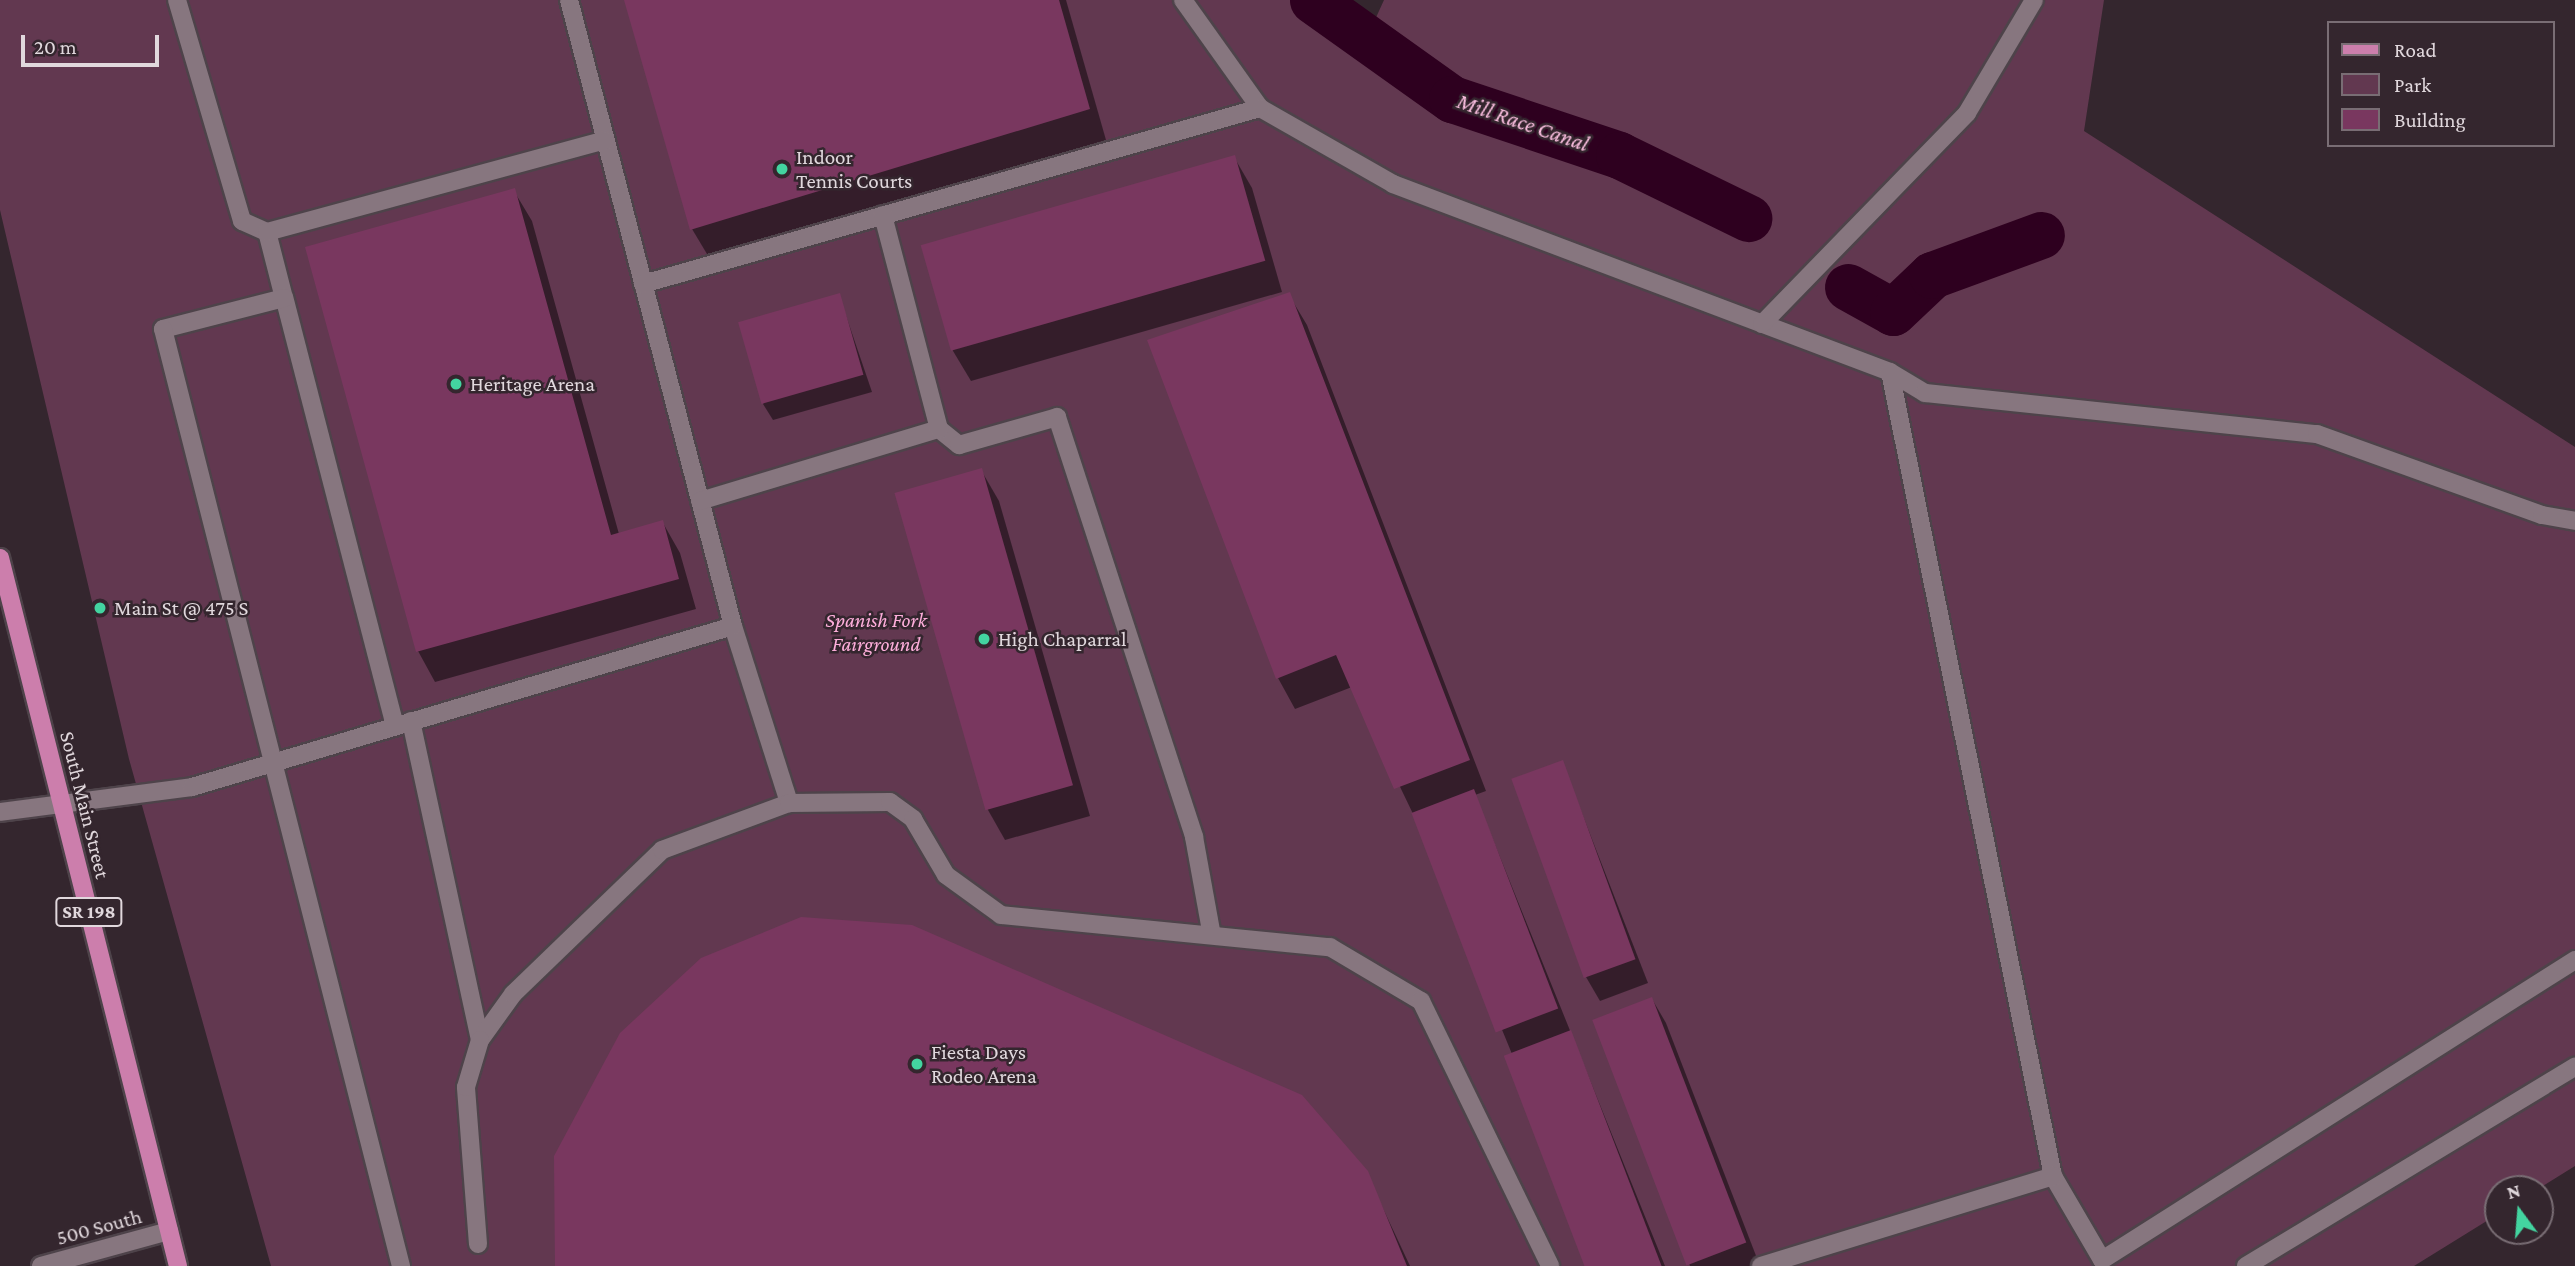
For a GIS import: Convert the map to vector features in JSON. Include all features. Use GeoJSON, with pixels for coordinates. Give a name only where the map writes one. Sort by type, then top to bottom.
{"type":"FeatureCollection","features":[{"type":"Feature","properties":{"kind":"main road","name":"South Main Street"},"geometry":{"type":"LineString","coordinates":[[0,558],[2,578],[178,1266]]}},
{"type":"Feature","properties":{"kind":"street"},"geometry":{"type":"LineString","coordinates":[[177,0],[242,221],[267,232],[605,140]]}},
{"type":"Feature","properties":{"kind":"street"},"geometry":{"type":"LineString","coordinates":[[569,0],[733,626],[789,803]]}},
{"type":"Feature","properties":{"kind":"street"},"geometry":{"type":"LineString","coordinates":[[1183,0],[1260,107],[1393,184],[1891,372],[1924,393],[2317,434],[2542,515],[2575,521]]}},
{"type":"Feature","properties":{"kind":"street"},"geometry":{"type":"LineString","coordinates":[[1762,324],[1967,113],[2034,0]]}},
{"type":"Feature","properties":{"kind":"street"},"geometry":{"type":"LineString","coordinates":[[643,284],[1260,107]]}},
{"type":"Feature","properties":{"kind":"street"},"geometry":{"type":"LineString","coordinates":[[883,215],[939,429],[959,445],[1057,417],[1194,837],[1211,931]]}},
{"type":"Feature","properties":{"kind":"street"},"geometry":{"type":"LineString","coordinates":[[267,232],[403,724],[480,1040]]}},
{"type":"Feature","properties":{"kind":"street"},"geometry":{"type":"LineString","coordinates":[[284,298],[163,329],[277,761],[401,1266]]}},
{"type":"Feature","properties":{"kind":"street"},"geometry":{"type":"LineString","coordinates":[[1891,372],[2053,1176],[2104,1263],[2575,960]]}},
{"type":"Feature","properties":{"kind":"street"},"geometry":{"type":"LineString","coordinates":[[700,501],[939,429]]}},
{"type":"Feature","properties":{"kind":"street"},"geometry":{"type":"LineString","coordinates":[[0,812],[192,787],[733,626]]}},
{"type":"Feature","properties":{"kind":"street"},"geometry":{"type":"LineString","coordinates":[[478,1244],[466,1087],[480,1040],[513,995],[662,850],[789,803],[890,802],[913,820],[946,875],[1001,915],[1211,931],[1331,947],[1421,1001],[1550,1266]]}},
{"type":"Feature","properties":{"kind":"street"},"geometry":{"type":"LineString","coordinates":[[2246,1266],[2575,1068]]}},
{"type":"Feature","properties":{"kind":"street"},"geometry":{"type":"LineString","coordinates":[[1760,1266],[2053,1176]]}},
{"type":"Feature","properties":{"kind":"street","name":"500 South"},"geometry":{"type":"LineString","coordinates":[[41,1266],[169,1231]]}},
{"type":"Feature","properties":{"kind":"green space","name":"Spanish Fork Fairground"},"geometry":{"type":"Polygon","coordinates":[[[0,0],[1313,0],[1368,35],[1384,0],[2104,0],[2084,131],[2575,447],[2575,1166],[2554,1179],[2554,1175],[2484,1175],[2484,1223],[2414,1266],[271,1266],[129,759],[0,210],[0,0]]]}},
{"type":"Feature","properties":{"kind":"building","name":"Indoor Tennis Courts"},"geometry":{"type":"Polygon","coordinates":[[[624,0],[1059,0],[1090,109],[690,230],[624,0]]]}},
{"type":"Feature","properties":{"kind":"building"},"geometry":{"type":"Polygon","coordinates":[[[1235,155],[1265,261],[951,351],[921,245],[1235,155]]]}},
{"type":"Feature","properties":{"kind":"building","name":"Heritage Arena"},"geometry":{"type":"Polygon","coordinates":[[[515,188],[611,535],[663,520],[679,579],[416,652],[305,247],[515,188]]]}},
{"type":"Feature","properties":{"kind":"building"},"geometry":{"type":"Polygon","coordinates":[[[1290,292],[1470,760],[1394,789],[1336,655],[1276,679],[1147,340],[1290,292]]]}},
{"type":"Feature","properties":{"kind":"building"},"geometry":{"type":"Polygon","coordinates":[[[840,293],[863,375],[762,404],[738,322],[840,293]]]}},
{"type":"Feature","properties":{"kind":"building","name":"High Chaparral"},"geometry":{"type":"Polygon","coordinates":[[[982,468],[1073,785],[985,810],[895,493],[982,468]]]}},
{"type":"Feature","properties":{"kind":"building"},"geometry":{"type":"Polygon","coordinates":[[[1563,760],[1636,959],[1584,978],[1511,779],[1563,760]]]}},
{"type":"Feature","properties":{"kind":"building"},"geometry":{"type":"Polygon","coordinates":[[[1474,789],[1558,1008],[1496,1032],[1411,813],[1474,789]]]}},
{"type":"Feature","properties":{"kind":"building","name":"Fiesta Days Rodeo Arena"},"geometry":{"type":"Polygon","coordinates":[[[801,917],[912,925],[1302,1095],[1368,1171],[1407,1266],[555,1266],[554,1156],[620,1033],[701,958],[801,917]]]}},
{"type":"Feature","properties":{"kind":"building"},"geometry":{"type":"Polygon","coordinates":[[[1652,997],[1746,1243],[1687,1265],[1592,1020],[1652,997]]]}},
{"type":"Feature","properties":{"kind":"building"},"geometry":{"type":"Polygon","coordinates":[[[1571,1030],[1662,1266],[1584,1266],[1504,1056],[1571,1030]]]}},
{"type":"Feature","properties":{"kind":"waterway","name":"Mill Race Canal"},"geometry":{"type":"LineString","coordinates":[[1313,0],[1452,99],[1619,155],[1748,218]]}},
{"type":"Feature","properties":{"kind":"waterway"},"geometry":{"type":"LineString","coordinates":[[1848,287],[1893,312],[1932,275],[2041,235]]}},
{"type":"Feature","properties":{"kind":"place","name":"Indoor Tennis Courts"},"geometry":{"type":"Point","coordinates":[782,169]}},
{"type":"Feature","properties":{"kind":"place","name":"Heritage Arena"},"geometry":{"type":"Point","coordinates":[456,384]}},
{"type":"Feature","properties":{"kind":"place","name":"Main St @ 475 S"},"geometry":{"type":"Point","coordinates":[100,608]}},
{"type":"Feature","properties":{"kind":"place","name":"High Chaparral"},"geometry":{"type":"Point","coordinates":[984,639]}},
{"type":"Feature","properties":{"kind":"place","name":"Fiesta Days Rodeo Arena"},"geometry":{"type":"Point","coordinates":[917,1064]}}]}
